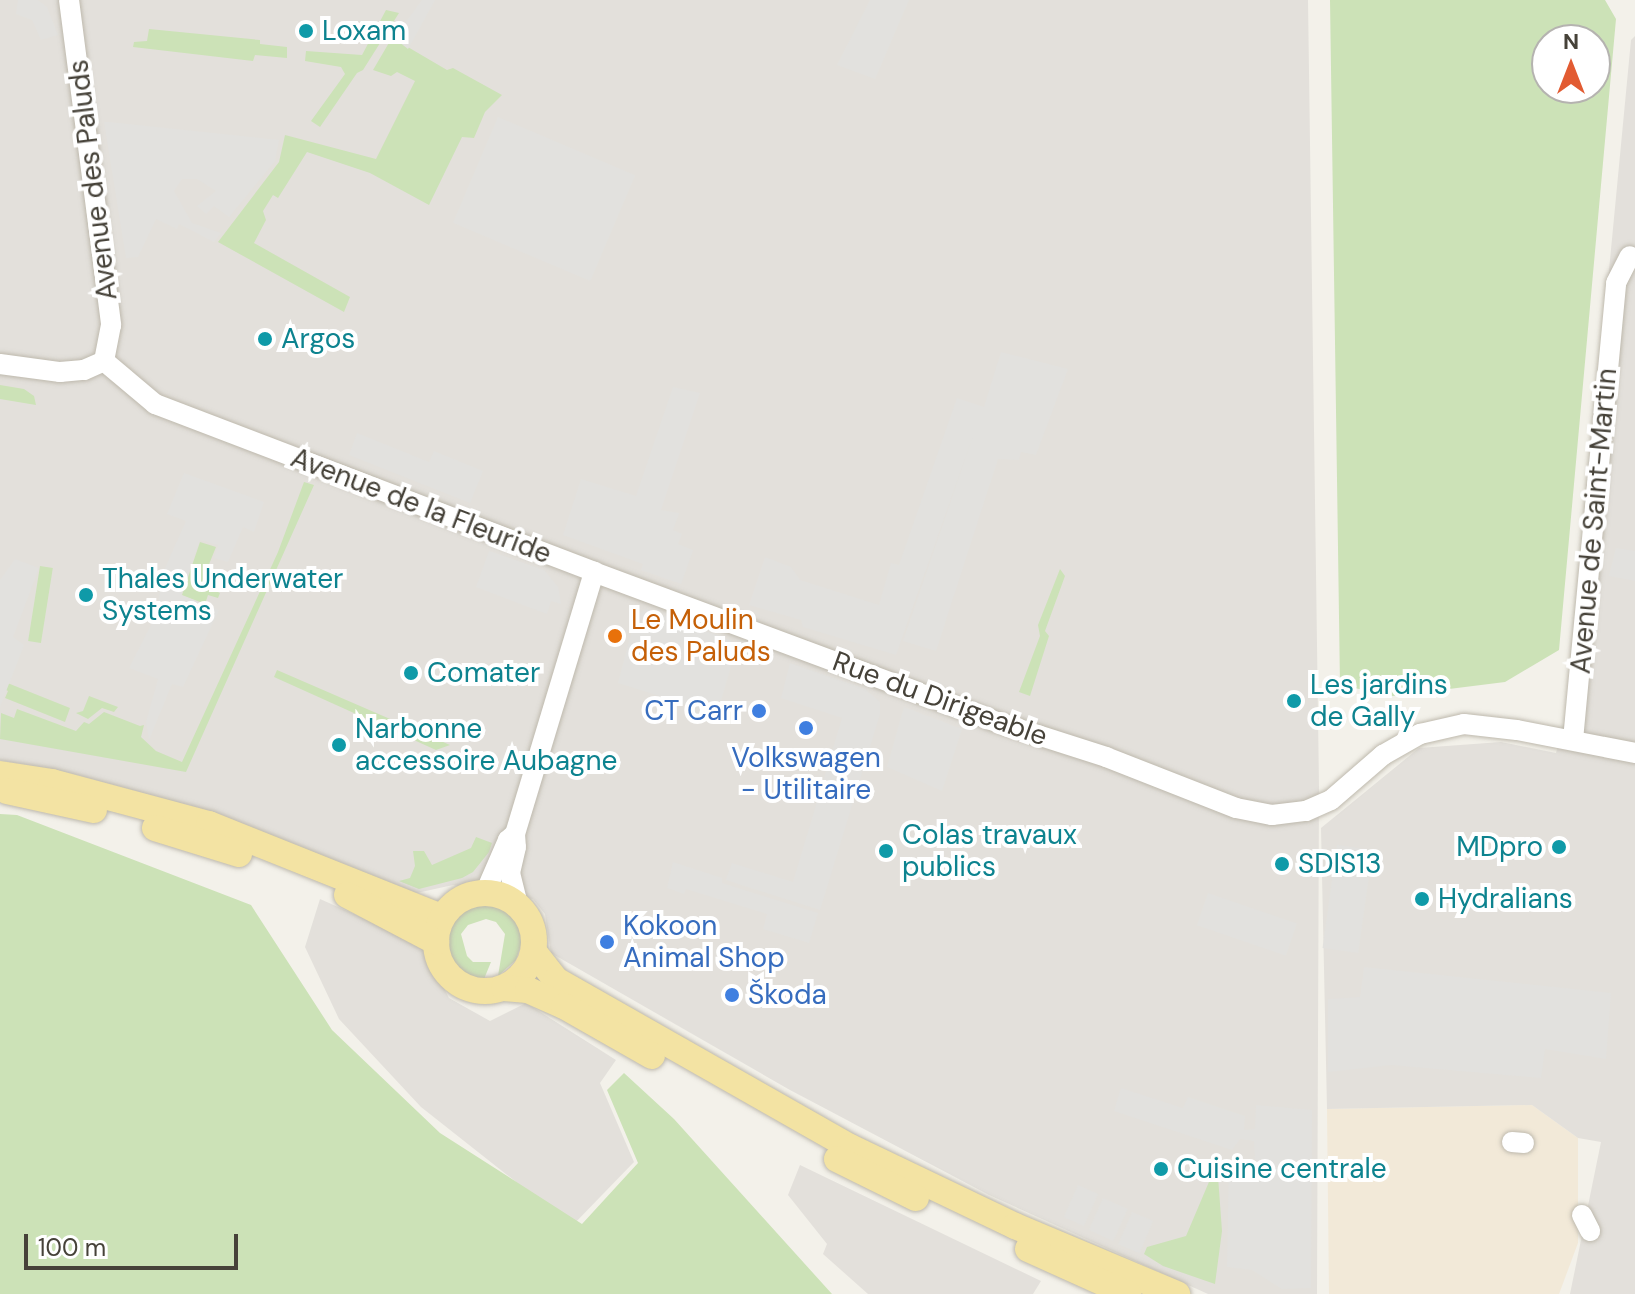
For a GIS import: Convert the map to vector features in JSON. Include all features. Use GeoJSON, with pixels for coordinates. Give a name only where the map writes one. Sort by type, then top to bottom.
{"type":"FeatureCollection","features":[{"type":"Feature","properties":{"kind":"main road"},"geometry":{"type":"LineString","coordinates":[[0,774],[52,782],[209,824],[439,930]]}},
{"type":"Feature","properties":{"kind":"main road"},"geometry":{"type":"LineString","coordinates":[[0,789],[108,814],[221,848],[439,930]]}},
{"type":"Feature","properties":{"kind":"main road"},"geometry":{"type":"LineString","coordinates":[[1128,1294],[870,1177],[564,1006],[528,990],[504,988],[478,991],[453,980],[440,963],[439,930],[461,899],[485,893],[507,898],[518,906],[531,926],[534,952],[556,980],[850,1147],[1015,1226],[1177,1294]]}},
{"type":"Feature","properties":{"kind":"main road"},"geometry":{"type":"LineString","coordinates":[[504,988],[525,971],[534,952]]}},
{"type":"Feature","properties":{"kind":"street","name":"Avenue des Paluds"},"geometry":{"type":"LineString","coordinates":[[69,0],[111,325],[104,361]]}},
{"type":"Feature","properties":{"kind":"street","name":"Avenue de Saint-Martin"},"geometry":{"type":"LineString","coordinates":[[1573,740],[1616,283],[1630,256]]}},
{"type":"Feature","properties":{"kind":"street"},"geometry":{"type":"LineString","coordinates":[[0,364],[60,372],[84,370],[104,361]]}},
{"type":"Feature","properties":{"kind":"street","name":"Avenue de la Fleuride"},"geometry":{"type":"LineString","coordinates":[[104,361],[155,404],[594,572]]}},
{"type":"Feature","properties":{"kind":"street"},"geometry":{"type":"LineString","coordinates":[[518,906],[510,873],[516,847],[515,834],[594,572]]}},
{"type":"Feature","properties":{"kind":"street","name":"Rue du Dirigeable"},"geometry":{"type":"LineString","coordinates":[[594,572],[986,718],[1101,755],[1236,808],[1288,815],[1331,800],[1383,755],[1420,734],[1464,724],[1573,740]]}},
{"type":"Feature","properties":{"kind":"street"},"geometry":{"type":"LineString","coordinates":[[1573,740],[1635,753]]}},
{"type":"Feature","properties":{"kind":"street"},"geometry":{"type":"LineString","coordinates":[[485,893],[508,840],[515,834]]}},
{"type":"Feature","properties":{"kind":"shaded area"},"geometry":{"type":"Polygon","coordinates":[[[0,0],[1308,0],[1319,787],[1317,1294],[1208,1294],[989,1195],[790,1090],[551,953],[545,914],[533,899],[453,885],[412,894],[217,813],[66,772],[0,760],[0,0]]]}},
{"type":"Feature","properties":{"kind":"shaded area"},"geometry":{"type":"Polygon","coordinates":[[[18,0],[38,0],[47,7],[58,35],[41,40],[32,20],[16,14],[18,0]]]}},
{"type":"Feature","properties":{"kind":"shaded area"},"geometry":{"type":"Polygon","coordinates":[[[422,0],[435,0],[408,49],[394,38],[422,0]]]}},
{"type":"Feature","properties":{"kind":"shaded area"},"geometry":{"type":"Polygon","coordinates":[[[870,0],[909,0],[875,79],[837,65],[870,0]]]}},
{"type":"Feature","properties":{"kind":"shaded area"},"geometry":{"type":"Polygon","coordinates":[[[1635,36],[1635,1294],[1570,1294],[1601,1142],[1578,1138],[1532,1105],[1327,1109],[1321,828],[1419,748],[1501,742],[1556,753],[1567,710],[1631,40],[1635,36]]]}},
{"type":"Feature","properties":{"kind":"shaded area"},"geometry":{"type":"Polygon","coordinates":[[[498,117],[635,175],[590,281],[453,223],[498,117]]]}},
{"type":"Feature","properties":{"kind":"shaded area"},"geometry":{"type":"Polygon","coordinates":[[[104,122],[279,140],[275,161],[229,217],[214,206],[206,214],[197,206],[216,191],[197,179],[182,179],[174,191],[192,223],[221,233],[214,242],[179,224],[177,229],[156,219],[138,257],[126,258],[104,122]]]}},
{"type":"Feature","properties":{"kind":"shaded area"},"geometry":{"type":"Polygon","coordinates":[[[1001,352],[1068,369],[1036,455],[1021,452],[1019,460],[998,459],[936,651],[903,641],[973,436],[896,655],[803,627],[801,620],[749,605],[765,557],[791,567],[800,580],[879,605],[891,563],[899,565],[957,398],[984,407],[1001,352]]]}},
{"type":"Feature","properties":{"kind":"shaded area"},"geometry":{"type":"Polygon","coordinates":[[[673,387],[700,393],[661,510],[679,513],[673,530],[682,534],[678,544],[693,550],[681,584],[641,570],[643,564],[563,535],[581,479],[636,496],[673,387]]]}},
{"type":"Feature","properties":{"kind":"shaded area"},"geometry":{"type":"Polygon","coordinates":[[[357,433],[429,462],[434,451],[483,471],[470,503],[349,455],[357,433]]]}},
{"type":"Feature","properties":{"kind":"shaded area"},"geometry":{"type":"Polygon","coordinates":[[[184,473],[264,502],[254,532],[243,527],[228,562],[214,558],[218,545],[200,540],[181,595],[219,610],[183,687],[172,684],[149,740],[146,722],[158,679],[129,668],[155,617],[165,568],[186,521],[167,514],[184,473]]]}},
{"type":"Feature","properties":{"kind":"shaded area"},"geometry":{"type":"Polygon","coordinates":[[[1616,548],[1635,551],[1635,581],[1609,576],[1616,548]]]}},
{"type":"Feature","properties":{"kind":"shaded area"},"geometry":{"type":"Polygon","coordinates":[[[489,551],[544,570],[558,587],[561,604],[551,601],[547,614],[476,587],[489,551]]]}},
{"type":"Feature","properties":{"kind":"shaded area"},"geometry":{"type":"Polygon","coordinates":[[[15,559],[39,568],[13,637],[24,645],[0,707],[0,580],[15,559]]]}},
{"type":"Feature","properties":{"kind":"shaded area"},"geometry":{"type":"Polygon","coordinates":[[[646,609],[738,643],[717,714],[618,683],[636,615],[646,609]]]}},
{"type":"Feature","properties":{"kind":"shaded area"},"geometry":{"type":"Polygon","coordinates":[[[790,663],[865,689],[880,702],[880,714],[820,910],[726,880],[732,863],[793,882],[842,718],[781,698],[790,663]]]}},
{"type":"Feature","properties":{"kind":"shaded area"},"geometry":{"type":"Polygon","coordinates":[[[904,707],[962,729],[942,791],[887,767],[904,707]]]}},
{"type":"Feature","properties":{"kind":"shaded area"},"geometry":{"type":"Polygon","coordinates":[[[1337,845],[1373,850],[1358,953],[1323,948],[1337,845]]]}},
{"type":"Feature","properties":{"kind":"shaded area"},"geometry":{"type":"Polygon","coordinates":[[[673,862],[722,878],[722,883],[818,913],[809,943],[763,929],[767,914],[686,889],[684,894],[667,888],[673,862]]]}},
{"type":"Feature","properties":{"kind":"shaded area"},"geometry":{"type":"Polygon","coordinates":[[[1208,893],[1297,924],[1286,956],[1197,925],[1208,893]]]}},
{"type":"Feature","properties":{"kind":"shaded area"},"geometry":{"type":"Polygon","coordinates":[[[320,899],[421,944],[449,998],[490,1021],[526,1003],[616,1060],[600,1083],[634,1162],[572,1226],[421,1107],[339,1019],[305,947],[320,899]]]}},
{"type":"Feature","properties":{"kind":"shaded area"},"geometry":{"type":"Polygon","coordinates":[[[1364,967],[1611,993],[1606,1059],[1545,1049],[1541,1078],[1391,1065],[1328,1072],[1328,999],[1360,997],[1364,967]]]}},
{"type":"Feature","properties":{"kind":"shaded area"},"geometry":{"type":"Polygon","coordinates":[[[1121,1088],[1183,1108],[1188,1097],[1245,1116],[1244,1130],[1255,1129],[1256,1105],[1312,1110],[1311,1288],[1282,1289],[1252,1270],[1227,1267],[1229,1162],[1255,1161],[1254,1141],[1240,1139],[1232,1150],[1114,1111],[1121,1088]]]}},
{"type":"Feature","properties":{"kind":"shaded area"},"geometry":{"type":"Polygon","coordinates":[[[1532,1105],[1578,1138],[1578,1243],[1559,1294],[1329,1294],[1327,1109],[1532,1105]]]}},
{"type":"Feature","properties":{"kind":"shaded area"},"geometry":{"type":"Polygon","coordinates":[[[800,1165],[1041,1281],[1033,1294],[868,1294],[823,1254],[827,1244],[788,1195],[800,1165]]]}},
{"type":"Feature","properties":{"kind":"shaded area"},"geometry":{"type":"Polygon","coordinates":[[[1078,1185],[1098,1194],[1084,1226],[1064,1217],[1078,1185]]]}},
{"type":"Feature","properties":{"kind":"shaded area"},"geometry":{"type":"Polygon","coordinates":[[[1103,1198],[1128,1209],[1113,1241],[1089,1230],[1103,1198]]]}},
{"type":"Feature","properties":{"kind":"shaded area"},"geometry":{"type":"Polygon","coordinates":[[[1132,1212],[1153,1221],[1139,1253],[1118,1244],[1132,1212]]]}},
{"type":"Feature","properties":{"kind":"green space"},"geometry":{"type":"Polygon","coordinates":[[[1330,0],[1605,0],[1616,19],[1611,74],[1611,24],[1531,24],[1531,104],[1608,104],[1559,650],[1505,682],[1393,696],[1340,685],[1330,0]]]}},
{"type":"Feature","properties":{"kind":"green space"},"geometry":{"type":"Polygon","coordinates":[[[386,10],[399,13],[363,70],[357,73],[320,127],[311,121],[345,74],[341,67],[305,61],[306,51],[362,55],[386,10]]]}},
{"type":"Feature","properties":{"kind":"green space"},"geometry":{"type":"Polygon","coordinates":[[[149,29],[260,40],[260,44],[287,47],[287,58],[255,55],[253,61],[133,47],[134,42],[147,41],[149,29]]]}},
{"type":"Feature","properties":{"kind":"green space"},"geometry":{"type":"Polygon","coordinates":[[[390,41],[401,43],[447,70],[453,68],[502,95],[485,112],[474,138],[462,137],[429,205],[370,173],[307,152],[278,198],[273,195],[263,211],[266,220],[254,243],[350,297],[344,312],[218,242],[279,162],[285,135],[376,159],[415,81],[397,72],[391,76],[373,70],[390,41]]]}},
{"type":"Feature","properties":{"kind":"green space"},"geometry":{"type":"Polygon","coordinates":[[[0,385],[24,389],[34,396],[36,405],[0,399],[0,385]]]}},
{"type":"Feature","properties":{"kind":"green space"},"geometry":{"type":"Polygon","coordinates":[[[304,482],[314,485],[186,772],[0,739],[1,713],[14,718],[17,709],[76,731],[84,722],[89,724],[104,712],[144,725],[141,737],[156,751],[182,762],[278,552],[304,482]]]}},
{"type":"Feature","properties":{"kind":"green space"},"geometry":{"type":"Polygon","coordinates":[[[200,542],[216,547],[201,584],[220,593],[218,598],[208,595],[205,604],[182,595],[200,542]]]}},
{"type":"Feature","properties":{"kind":"green space"},"geometry":{"type":"Polygon","coordinates":[[[40,566],[53,568],[41,643],[28,641],[40,566]]]}},
{"type":"Feature","properties":{"kind":"green space"},"geometry":{"type":"Polygon","coordinates":[[[1060,569],[1065,576],[1045,631],[1049,636],[1030,696],[1019,692],[1040,636],[1038,625],[1060,569]]]}},
{"type":"Feature","properties":{"kind":"green space"},"geometry":{"type":"Polygon","coordinates":[[[277,670],[450,745],[436,750],[274,677],[277,670]]]}},
{"type":"Feature","properties":{"kind":"green space"},"geometry":{"type":"Polygon","coordinates":[[[0,680],[70,708],[65,722],[5,698],[8,691],[0,687],[0,680]]]}},
{"type":"Feature","properties":{"kind":"green space"},"geometry":{"type":"Polygon","coordinates":[[[89,696],[118,707],[114,712],[102,708],[88,719],[76,713],[83,711],[89,696]]]}},
{"type":"Feature","properties":{"kind":"green space"},"geometry":{"type":"Polygon","coordinates":[[[0,814],[17,815],[251,905],[332,1030],[440,1133],[582,1224],[638,1163],[607,1090],[624,1073],[674,1119],[832,1294],[0,1294],[0,814]]]}},
{"type":"Feature","properties":{"kind":"green space"},"geometry":{"type":"Polygon","coordinates":[[[476,837],[492,843],[489,852],[473,872],[462,878],[419,889],[399,881],[410,878],[415,866],[413,851],[424,851],[432,865],[471,848],[476,837]]]}},
{"type":"Feature","properties":{"kind":"green space"},"geometry":{"type":"Polygon","coordinates":[[[486,903],[509,912],[518,925],[522,942],[516,960],[498,976],[505,934],[496,922],[486,919],[468,925],[461,934],[467,956],[473,962],[491,962],[484,979],[469,976],[453,966],[445,948],[453,918],[465,908],[486,903]]]}},
{"type":"Feature","properties":{"kind":"green space"},"geometry":{"type":"Polygon","coordinates":[[[1217,1163],[1222,1231],[1215,1284],[1163,1266],[1144,1254],[1147,1247],[1186,1236],[1217,1163]]]}},
{"type":"Feature","properties":{"kind":"place","name":"Loxam"},"geometry":{"type":"Point","coordinates":[306,31]}},
{"type":"Feature","properties":{"kind":"place","name":"Argos"},"geometry":{"type":"Point","coordinates":[265,339]}},
{"type":"Feature","properties":{"kind":"place","name":"Thales Underwater Systems"},"geometry":{"type":"Point","coordinates":[86,595]}},
{"type":"Feature","properties":{"kind":"place","name":"Le Moulin des Paluds"},"geometry":{"type":"Point","coordinates":[615,636]}},
{"type":"Feature","properties":{"kind":"place","name":"Comater"},"geometry":{"type":"Point","coordinates":[411,673]}},
{"type":"Feature","properties":{"kind":"place","name":"Les jardins de Gally"},"geometry":{"type":"Point","coordinates":[1294,701]}},
{"type":"Feature","properties":{"kind":"place","name":"CT Carr"},"geometry":{"type":"Point","coordinates":[759,711]}},
{"type":"Feature","properties":{"kind":"place","name":"Volkswagen - Utilitaire"},"geometry":{"type":"Point","coordinates":[806,728]}},
{"type":"Feature","properties":{"kind":"place","name":"Narbonne accessoire Aubagne"},"geometry":{"type":"Point","coordinates":[339,745]}},
{"type":"Feature","properties":{"kind":"place","name":"MDpro"},"geometry":{"type":"Point","coordinates":[1559,847]}},
{"type":"Feature","properties":{"kind":"place","name":"Colas travaux publics"},"geometry":{"type":"Point","coordinates":[886,851]}},
{"type":"Feature","properties":{"kind":"place","name":"SDIS13"},"geometry":{"type":"Point","coordinates":[1282,864]}},
{"type":"Feature","properties":{"kind":"place","name":"Hydralians"},"geometry":{"type":"Point","coordinates":[1422,899]}},
{"type":"Feature","properties":{"kind":"place","name":"Kokoon Animal Shop"},"geometry":{"type":"Point","coordinates":[607,942]}},
{"type":"Feature","properties":{"kind":"place","name":"Škoda"},"geometry":{"type":"Point","coordinates":[732,995]}},
{"type":"Feature","properties":{"kind":"place","name":"Cuisine centrale"},"geometry":{"type":"Point","coordinates":[1161,1169]}}]}
